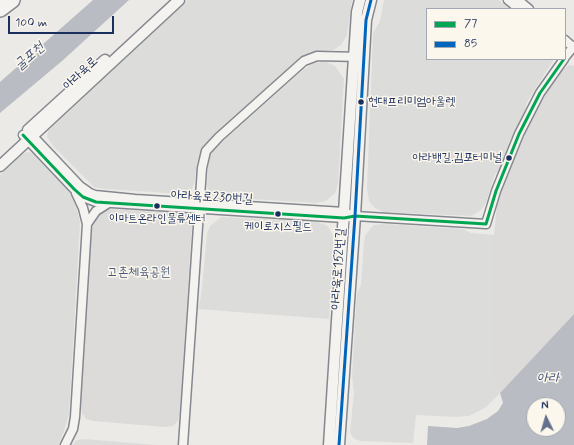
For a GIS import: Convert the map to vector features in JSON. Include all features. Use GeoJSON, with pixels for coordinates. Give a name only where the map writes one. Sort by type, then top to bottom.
{"type":"FeatureCollection","features":[{"type":"Feature","properties":{"kind":"highway"},"geometry":{"type":"LineString","coordinates":[[0,9],[12,0]]}},
{"type":"Feature","properties":{"kind":"street","name":"아라육로"},"geometry":{"type":"LineString","coordinates":[[0,166],[28,136],[170,0]]}},
{"type":"Feature","properties":{"kind":"street","name":"아라육로"},"geometry":{"type":"LineString","coordinates":[[0,157],[28,136],[180,0]]}},
{"type":"Feature","properties":{"kind":"street","name":"아라육로152번길"},"geometry":{"type":"LineString","coordinates":[[329,445],[357,12],[360,0]]}},
{"type":"Feature","properties":{"kind":"street","name":"아라육로152번길"},"geometry":{"type":"LineString","coordinates":[[339,445],[355,216],[366,20],[371,0]]}},
{"type":"Feature","properties":{"kind":"street"},"geometry":{"type":"LineString","coordinates":[[508,0],[518,8]]}},
{"type":"Feature","properties":{"kind":"street"},"geometry":{"type":"LineString","coordinates":[[518,0],[527,8]]}},
{"type":"Feature","properties":{"kind":"street"},"geometry":{"type":"LineString","coordinates":[[566,42],[570,52]]}},
{"type":"Feature","properties":{"kind":"street"},"geometry":{"type":"LineString","coordinates":[[183,445],[204,156],[213,142],[304,61],[317,56],[364,57]]}},
{"type":"Feature","properties":{"kind":"street","name":"아라육로230번길"},"geometry":{"type":"LineString","coordinates":[[28,136],[80,186],[90,193],[103,196],[200,206],[486,224],[496,191],[521,130],[540,93],[564,60]]}},
{"type":"Feature","properties":{"kind":"street","name":"아라육로230번길"},"geometry":{"type":"LineString","coordinates":[[28,136],[74,189],[89,200],[108,204],[200,206]]}},
{"type":"Feature","properties":{"kind":"street"},"geometry":{"type":"LineString","coordinates":[[65,445],[73,429],[76,408],[87,224],[84,208],[74,189]]}},
{"type":"Feature","properties":{"kind":"street"},"geometry":{"type":"LineString","coordinates":[[87,224],[96,211],[108,204]]}},
{"type":"Feature","properties":{"kind":"shaded area"},"geometry":{"type":"Polygon","coordinates":[[[188,0],[352,0],[347,35],[341,45],[333,50],[312,52],[300,58],[214,135],[201,152],[197,163],[194,184],[189,193],[181,194],[94,187],[53,146],[47,137],[48,131],[188,0]]]}},
{"type":"Feature","properties":{"kind":"shaded area"},"geometry":{"type":"Polygon","coordinates":[[[384,0],[499,0],[508,8],[426,8],[426,60],[553,60],[527,102],[524,113],[510,141],[501,167],[494,176],[486,203],[480,211],[471,216],[383,212],[375,208],[369,201],[367,188],[373,33],[380,21],[384,0]]]}},
{"type":"Feature","properties":{"kind":"shaded area"},"geometry":{"type":"Polygon","coordinates":[[[326,62],[335,66],[344,79],[338,184],[335,193],[326,201],[316,203],[218,197],[210,194],[207,186],[208,166],[210,156],[214,149],[304,69],[315,63],[326,62]]]}},
{"type":"Feature","properties":{"kind":"shaded area"},"geometry":{"type":"Polygon","coordinates":[[[27,152],[34,153],[66,187],[76,203],[80,223],[69,414],[58,445],[0,445],[0,175],[21,155],[27,152]]]}},
{"type":"Feature","properties":{"kind":"shaded area"},"geometry":{"type":"Polygon","coordinates":[[[221,217],[317,222],[326,225],[334,238],[329,319],[198,309],[201,297],[207,234],[210,226],[221,217]]]}},
{"type":"Feature","properties":{"kind":"shaded area"},"geometry":{"type":"Polygon","coordinates":[[[384,224],[463,229],[471,233],[494,235],[494,378],[495,388],[500,393],[485,408],[469,416],[456,417],[416,415],[413,443],[360,441],[353,438],[350,432],[354,393],[352,376],[355,321],[357,294],[361,285],[364,241],[365,236],[374,225],[384,224]]]}},
{"type":"Feature","properties":{"kind":"shaded area"},"geometry":{"type":"Polygon","coordinates":[[[84,439],[156,445],[72,445],[77,440],[84,439]]]}},
{"type":"Feature","properties":{"kind":"green space"},"geometry":{"type":"Polygon","coordinates":[[[569,65],[574,66],[574,314],[500,393],[495,388],[494,378],[494,235],[497,204],[531,120],[554,81],[569,65]]]}},
{"type":"Feature","properties":{"kind":"green space","name":"고촌체육공원"},"geometry":{"type":"Polygon","coordinates":[[[108,209],[181,213],[188,216],[192,223],[180,408],[178,421],[173,426],[165,427],[93,421],[86,419],[82,413],[81,403],[91,232],[97,217],[108,209]]]}},
{"type":"Feature","properties":{"kind":"water","name":"굴포천"},"geometry":{"type":"Polygon","coordinates":[[[93,0],[129,0],[62,61],[0,113],[0,82],[93,0]]]}},
{"type":"Feature","properties":{"kind":"water","name":"아라"},"geometry":{"type":"Polygon","coordinates":[[[574,314],[574,445],[427,445],[428,426],[457,428],[469,426],[487,419],[498,411],[503,403],[500,393],[574,314]]]}},
{"type":"Feature","properties":{"kind":"transit line","name":"85"},"geometry":{"type":"LineString","coordinates":[[339,445],[355,216],[366,20],[371,0]]}},
{"type":"Feature","properties":{"kind":"transit line","name":"77"},"geometry":{"type":"LineString","coordinates":[[23,135],[74,189],[83,197],[96,202],[344,218],[355,216],[486,224],[496,191],[519,134],[540,93],[563,60]]}},
{"type":"Feature","properties":{"kind":"place","name":"현대프리미엄아울렛"},"geometry":{"type":"Point","coordinates":[361,102]}},
{"type":"Feature","properties":{"kind":"place","name":"아라뱃길.김포터미널"},"geometry":{"type":"Point","coordinates":[509,158]}},
{"type":"Feature","properties":{"kind":"place","name":"이마트온라인물류센터"},"geometry":{"type":"Point","coordinates":[157,206]}},
{"type":"Feature","properties":{"kind":"place","name":"케이로지스필드"},"geometry":{"type":"Point","coordinates":[278,214]}}]}
